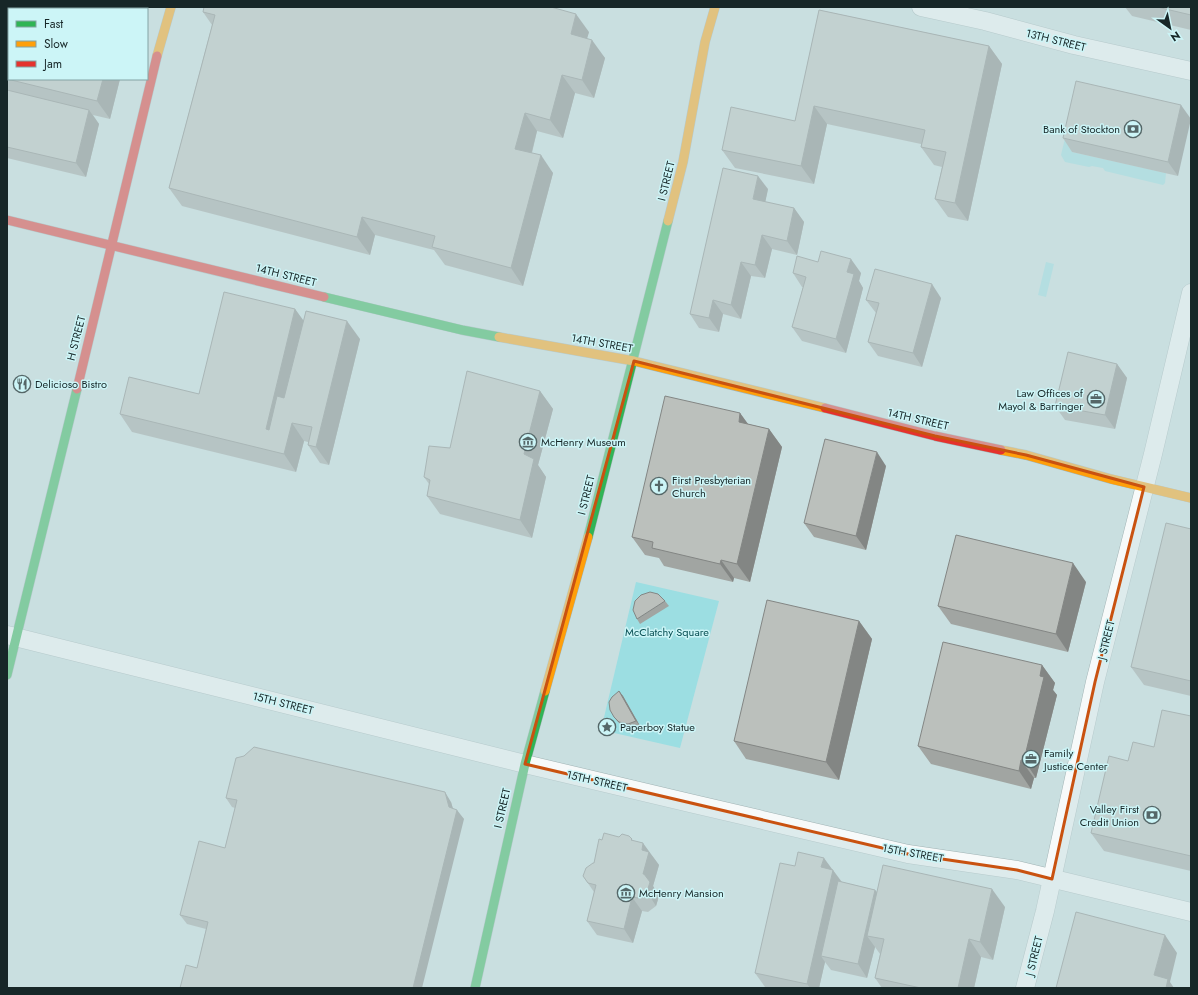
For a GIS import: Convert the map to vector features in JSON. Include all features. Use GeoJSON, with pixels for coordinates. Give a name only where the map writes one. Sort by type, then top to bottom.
{"type":"FeatureCollection","features":[{"type":"Feature","properties":{"kind":"street","name":"H STREET"},"geometry":{"type":"LineString","coordinates":[[7,675],[12,636],[111,246],[160,45],[172,7]]}},
{"type":"Feature","properties":{"kind":"street","name":"I STREET"},"geometry":{"type":"LineString","coordinates":[[476,988],[525,764],[583,557],[684,162],[706,42],[715,7]]}},
{"type":"Feature","properties":{"kind":"street","name":"13TH STREET"},"geometry":{"type":"LineString","coordinates":[[921,7],[986,21],[1074,45],[1191,71]]}},
{"type":"Feature","properties":{"kind":"street","name":"14TH STREET"},"geometry":{"type":"LineString","coordinates":[[7,220],[462,330],[634,361],[935,436],[1026,455],[1144,487],[1191,498]]}},
{"type":"Feature","properties":{"kind":"street","name":"J STREET"},"geometry":{"type":"LineString","coordinates":[[1025,988],[1045,911],[1095,682],[1191,293]]}},
{"type":"Feature","properties":{"kind":"street","name":"15TH STREET"},"geometry":{"type":"LineString","coordinates":[[12,636],[525,764],[908,854],[1017,870],[1191,912]]}},
{"type":"Feature","properties":{"kind":"highlighted area"},"geometry":{"type":"Polygon","coordinates":[[[634,361],[935,436],[1026,455],[1144,487],[1095,682],[1052,879],[1017,870],[908,854],[525,764],[634,361]]]}},
{"type":"Feature","properties":{"kind":"green space"},"geometry":{"type":"Polygon","coordinates":[[[1067,130],[1072,152],[1166,173],[1165,183],[1163,185],[1105,171],[1103,168],[1065,162],[1061,155],[1067,130]]]}},
{"type":"Feature","properties":{"kind":"green space"},"geometry":{"type":"Polygon","coordinates":[[[1046,262],[1054,264],[1046,297],[1038,295],[1046,262]]]}},
{"type":"Feature","properties":{"kind":"green space","name":"McClatchy Square"},"geometry":{"type":"Polygon","coordinates":[[[636,582],[719,601],[680,748],[601,730],[636,582]]]}},
{"type":"Feature","properties":{"kind":"building"},"geometry":{"type":"Polygon","coordinates":[[[204,7],[551,7],[576,14],[571,34],[592,40],[582,80],[562,75],[550,120],[525,113],[515,149],[541,155],[511,268],[432,247],[435,236],[362,217],[357,237],[169,188],[215,15],[203,12],[204,7]]]}},
{"type":"Feature","properties":{"kind":"building"},"geometry":{"type":"Polygon","coordinates":[[[1157,7],[1191,7],[1191,15],[1157,7]]]}},
{"type":"Feature","properties":{"kind":"building"},"geometry":{"type":"Polygon","coordinates":[[[819,10],[989,46],[955,203],[935,199],[946,152],[921,147],[925,130],[814,106],[801,166],[722,150],[731,107],[795,121],[819,10]]]}},
{"type":"Feature","properties":{"kind":"building"},"geometry":{"type":"Polygon","coordinates":[[[7,33],[8,79],[7,79],[7,33]]]}},
{"type":"Feature","properties":{"kind":"building"},"geometry":{"type":"Polygon","coordinates":[[[11,80],[103,80],[97,101],[11,80]]]}},
{"type":"Feature","properties":{"kind":"building","name":"Bank of Stockton"},"geometry":{"type":"Polygon","coordinates":[[[1076,81],[1181,105],[1168,162],[1063,138],[1076,81]]]}},
{"type":"Feature","properties":{"kind":"building"},"geometry":{"type":"Polygon","coordinates":[[[7,90],[89,110],[76,163],[7,147],[7,90]]]}},
{"type":"Feature","properties":{"kind":"building"},"geometry":{"type":"Polygon","coordinates":[[[723,168],[758,176],[753,199],[794,208],[787,241],[762,235],[755,265],[741,262],[731,305],[713,300],[709,318],[690,314],[723,168]]]}},
{"type":"Feature","properties":{"kind":"building"},"geometry":{"type":"Polygon","coordinates":[[[821,251],[851,259],[847,272],[854,274],[836,339],[792,327],[806,277],[793,273],[797,256],[818,262],[821,251]]]}},
{"type":"Feature","properties":{"kind":"building"},"geometry":{"type":"Polygon","coordinates":[[[875,269],[932,284],[913,353],[868,342],[879,303],[866,300],[875,269]]]}},
{"type":"Feature","properties":{"kind":"building"},"geometry":{"type":"Polygon","coordinates":[[[224,292],[295,309],[266,429],[269,430],[277,396],[284,398],[306,311],[347,321],[316,447],[308,445],[312,427],[292,423],[284,454],[120,414],[129,377],[199,394],[224,292]]]}},
{"type":"Feature","properties":{"kind":"building"},"geometry":{"type":"Polygon","coordinates":[[[1068,352],[1117,364],[1105,415],[1055,406],[1068,352]]]}},
{"type":"Feature","properties":{"kind":"building","name":"McHenry Museum"},"geometry":{"type":"Polygon","coordinates":[[[467,371],[540,391],[524,454],[534,459],[520,520],[427,496],[430,480],[424,477],[429,446],[450,448],[467,371]]]}},
{"type":"Feature","properties":{"kind":"building"},"geometry":{"type":"Polygon","coordinates":[[[665,396],[740,413],[739,422],[769,429],[737,564],[721,560],[720,564],[652,548],[653,542],[632,537],[665,396]]]}},
{"type":"Feature","properties":{"kind":"building"},"geometry":{"type":"Polygon","coordinates":[[[825,439],[877,452],[856,536],[804,523],[825,439]]]}},
{"type":"Feature","properties":{"kind":"building"},"geometry":{"type":"Polygon","coordinates":[[[1166,523],[1191,529],[1191,681],[1131,667],[1166,523]]]}},
{"type":"Feature","properties":{"kind":"building"},"geometry":{"type":"Polygon","coordinates":[[[956,535],[1073,563],[1056,634],[938,606],[956,535]]]}},
{"type":"Feature","properties":{"kind":"building"},"geometry":{"type":"Polygon","coordinates":[[[650,592],[658,594],[665,601],[637,619],[633,610],[635,601],[641,595],[650,592]]]}},
{"type":"Feature","properties":{"kind":"building"},"geometry":{"type":"Polygon","coordinates":[[[767,600],[859,621],[826,762],[734,741],[767,600]]]}},
{"type":"Feature","properties":{"kind":"building"},"geometry":{"type":"Polygon","coordinates":[[[943,642],[1042,665],[1040,676],[1044,677],[1024,760],[1021,760],[1019,771],[918,746],[943,642]]]}},
{"type":"Feature","properties":{"kind":"building"},"geometry":{"type":"Polygon","coordinates":[[[619,691],[636,721],[628,724],[619,722],[610,710],[609,702],[619,691]]]}},
{"type":"Feature","properties":{"kind":"building","name":"Valley First Credit Union"},"geometry":{"type":"Polygon","coordinates":[[[1162,710],[1191,716],[1191,856],[1091,833],[1109,756],[1128,761],[1133,742],[1154,747],[1162,710]]]}},
{"type":"Feature","properties":{"kind":"building"},"geometry":{"type":"Polygon","coordinates":[[[254,747],[445,792],[449,807],[457,810],[413,988],[180,988],[186,965],[197,968],[208,922],[180,915],[199,841],[225,848],[237,800],[226,798],[236,758],[244,756],[254,747]]]}},
{"type":"Feature","properties":{"kind":"building","name":"McHenry Mansion"},"geometry":{"type":"Polygon","coordinates":[[[604,833],[619,837],[622,834],[629,836],[632,839],[631,840],[643,843],[642,850],[649,852],[643,874],[650,882],[647,892],[638,898],[632,897],[624,929],[587,921],[596,885],[588,883],[583,876],[586,868],[594,863],[599,839],[602,840],[604,833]]]}},
{"type":"Feature","properties":{"kind":"building"},"geometry":{"type":"Polygon","coordinates":[[[798,852],[824,858],[821,867],[833,870],[807,984],[755,973],[780,863],[795,866],[798,852]]]}},
{"type":"Feature","properties":{"kind":"building"},"geometry":{"type":"Polygon","coordinates":[[[883,865],[992,889],[980,942],[969,939],[958,988],[921,988],[875,978],[884,939],[867,936],[883,865]]]}},
{"type":"Feature","properties":{"kind":"building"},"geometry":{"type":"Polygon","coordinates":[[[838,881],[875,890],[858,964],[821,956],[838,881]]]}},
{"type":"Feature","properties":{"kind":"building"},"geometry":{"type":"Polygon","coordinates":[[[1076,912],[1165,935],[1154,975],[1168,979],[1166,988],[1056,988],[1076,912]]]}},
{"type":"Feature","properties":{"kind":"traffic: fast"},"geometry":{"type":"LineString","coordinates":[[588,537],[668,221]]}},
{"type":"Feature","properties":{"kind":"traffic: fast"},"geometry":{"type":"LineString","coordinates":[[324,297],[462,330],[499,337]]}},
{"type":"Feature","properties":{"kind":"traffic: fast"},"geometry":{"type":"LineString","coordinates":[[7,675],[77,389]]}},
{"type":"Feature","properties":{"kind":"traffic: fast"},"geometry":{"type":"LineString","coordinates":[[475,988],[525,764],[545,691]]}},
{"type":"Feature","properties":{"kind":"traffic: slow"},"geometry":{"type":"LineString","coordinates":[[157,56],[171,7]]}},
{"type":"Feature","properties":{"kind":"traffic: slow"},"geometry":{"type":"LineString","coordinates":[[668,221],[683,162],[705,42],[715,7]]}},
{"type":"Feature","properties":{"kind":"traffic: slow"},"geometry":{"type":"LineString","coordinates":[[499,337],[634,361],[825,408]]}},
{"type":"Feature","properties":{"kind":"traffic: slow"},"geometry":{"type":"LineString","coordinates":[[1001,450],[1026,455],[1111,479],[1191,498]]}},
{"type":"Feature","properties":{"kind":"traffic: slow"},"geometry":{"type":"LineString","coordinates":[[545,691],[588,537]]}},
{"type":"Feature","properties":{"kind":"traffic: jam"},"geometry":{"type":"LineString","coordinates":[[77,389],[157,56]]}},
{"type":"Feature","properties":{"kind":"traffic: jam"},"geometry":{"type":"LineString","coordinates":[[7,220],[324,297]]}},
{"type":"Feature","properties":{"kind":"traffic: jam"},"geometry":{"type":"LineString","coordinates":[[825,408],[935,436],[1001,450]]}},
{"type":"Feature","properties":{"kind":"place","name":"Bank of Stockton"},"geometry":{"type":"Point","coordinates":[1133,129]}},
{"type":"Feature","properties":{"kind":"place","name":"Delicioso Bistro"},"geometry":{"type":"Point","coordinates":[22,384]}},
{"type":"Feature","properties":{"kind":"place","name":"Law Offices of Mayol & Barringer"},"geometry":{"type":"Point","coordinates":[1096,399]}},
{"type":"Feature","properties":{"kind":"place","name":"McHenry Museum"},"geometry":{"type":"Point","coordinates":[528,442]}},
{"type":"Feature","properties":{"kind":"place","name":"First Presbyterian Church"},"geometry":{"type":"Point","coordinates":[659,486]}},
{"type":"Feature","properties":{"kind":"place","name":"Paperboy Statue"},"geometry":{"type":"Point","coordinates":[607,727]}},
{"type":"Feature","properties":{"kind":"place","name":"Family Justice Center"},"geometry":{"type":"Point","coordinates":[1031,759]}},
{"type":"Feature","properties":{"kind":"place","name":"Valley First Credit Union"},"geometry":{"type":"Point","coordinates":[1152,815]}},
{"type":"Feature","properties":{"kind":"place","name":"McHenry Mansion"},"geometry":{"type":"Point","coordinates":[626,893]}}]}
